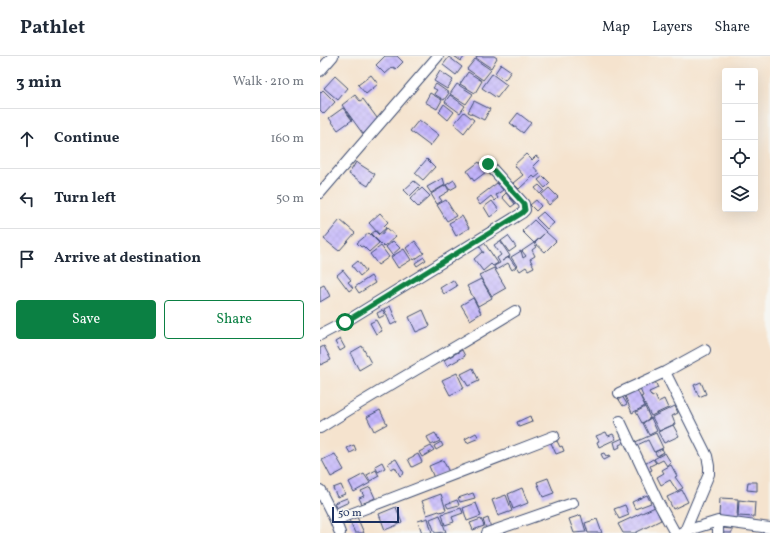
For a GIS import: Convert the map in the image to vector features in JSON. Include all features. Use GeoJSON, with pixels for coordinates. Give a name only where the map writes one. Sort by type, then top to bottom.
{"type":"FeatureCollection","features":[{"type":"Feature","properties":{"kind":"street"},"geometry":{"type":"LineString","coordinates":[[320,71],[333,56]]}},
{"type":"Feature","properties":{"kind":"street"},"geometry":{"type":"LineString","coordinates":[[320,192],[438,56]]}},
{"type":"Feature","properties":{"kind":"street"},"geometry":{"type":"LineString","coordinates":[[320,335],[345,322],[525,210],[524,204],[488,164]]}},
{"type":"Feature","properties":{"kind":"street"},"geometry":{"type":"LineString","coordinates":[[320,428],[515,311]]}},
{"type":"Feature","properties":{"kind":"street"},"geometry":{"type":"LineString","coordinates":[[619,393],[664,372],[705,350]]}},
{"type":"Feature","properties":{"kind":"street"},"geometry":{"type":"LineString","coordinates":[[664,372],[707,456],[709,466],[709,474],[681,532]]}},
{"type":"Feature","properties":{"kind":"street"},"geometry":{"type":"LineString","coordinates":[[620,421],[674,533]]}},
{"type":"Feature","properties":{"kind":"street"},"geometry":{"type":"LineString","coordinates":[[335,520],[554,436]]}},
{"type":"Feature","properties":{"kind":"street"},"geometry":{"type":"LineString","coordinates":[[320,490],[340,533]]}},
{"type":"Feature","properties":{"kind":"street"},"geometry":{"type":"LineString","coordinates":[[487,533],[573,503]]}},
{"type":"Feature","properties":{"kind":"street"},"geometry":{"type":"LineString","coordinates":[[681,532],[718,521],[770,528]]}},
{"type":"Feature","properties":{"kind":"street"},"geometry":{"type":"LineString","coordinates":[[718,521],[718,533]]}},
{"type":"Feature","properties":{"kind":"building"},"geometry":{"type":"Polygon","coordinates":[[[385,56],[397,56],[403,62],[396,69],[393,67],[385,74],[376,65],[385,56]]]}},
{"type":"Feature","properties":{"kind":"building"},"geometry":{"type":"Polygon","coordinates":[[[454,56],[465,56],[461,61],[454,56]]]}},
{"type":"Feature","properties":{"kind":"building"},"geometry":{"type":"Polygon","coordinates":[[[477,56],[494,56],[497,58],[491,68],[476,58],[477,56]]]}},
{"type":"Feature","properties":{"kind":"building"},"geometry":{"type":"Polygon","coordinates":[[[449,57],[462,67],[456,75],[443,65],[449,57]]]}},
{"type":"Feature","properties":{"kind":"building"},"geometry":{"type":"Polygon","coordinates":[[[475,59],[491,70],[483,80],[467,69],[475,59]]]}},
{"type":"Feature","properties":{"kind":"building"},"geometry":{"type":"Polygon","coordinates":[[[501,64],[511,71],[505,80],[495,73],[501,64]]]}},
{"type":"Feature","properties":{"kind":"building"},"geometry":{"type":"Polygon","coordinates":[[[440,71],[453,80],[447,89],[434,81],[440,71]]]}},
{"type":"Feature","properties":{"kind":"building"},"geometry":{"type":"Polygon","coordinates":[[[468,72],[482,81],[475,93],[460,84],[468,72]]]}},
{"type":"Feature","properties":{"kind":"building"},"geometry":{"type":"Polygon","coordinates":[[[492,74],[507,85],[497,98],[482,88],[492,74]]]}},
{"type":"Feature","properties":{"kind":"building"},"geometry":{"type":"Polygon","coordinates":[[[371,75],[378,84],[366,94],[358,85],[371,75]]]}},
{"type":"Feature","properties":{"kind":"building"},"geometry":{"type":"Polygon","coordinates":[[[335,76],[348,88],[338,100],[324,88],[335,76]]]}},
{"type":"Feature","properties":{"kind":"building"},"geometry":{"type":"Polygon","coordinates":[[[436,84],[449,93],[444,100],[434,94],[437,90],[433,88],[436,84]]]}},
{"type":"Feature","properties":{"kind":"building"},"geometry":{"type":"Polygon","coordinates":[[[457,84],[473,94],[466,104],[450,94],[457,84]]]}},
{"type":"Feature","properties":{"kind":"building"},"geometry":{"type":"Polygon","coordinates":[[[323,90],[335,102],[324,114],[320,110],[320,93],[323,90]]]}},
{"type":"Feature","properties":{"kind":"building"},"geometry":{"type":"Polygon","coordinates":[[[430,93],[442,100],[437,109],[425,102],[430,93]]]}},
{"type":"Feature","properties":{"kind":"building"},"geometry":{"type":"Polygon","coordinates":[[[355,95],[360,101],[363,99],[380,122],[363,134],[342,105],[355,95]]]}},
{"type":"Feature","properties":{"kind":"building"},"geometry":{"type":"Polygon","coordinates":[[[450,95],[465,106],[460,113],[445,102],[450,95]]]}},
{"type":"Feature","properties":{"kind":"building"},"geometry":{"type":"Polygon","coordinates":[[[474,101],[490,109],[484,120],[468,112],[474,101]]]}},
{"type":"Feature","properties":{"kind":"building"},"geometry":{"type":"Polygon","coordinates":[[[444,104],[454,112],[448,120],[439,112],[444,104]]]}},
{"type":"Feature","properties":{"kind":"building"},"geometry":{"type":"Polygon","coordinates":[[[343,108],[352,120],[338,130],[329,118],[343,108]]]}},
{"type":"Feature","properties":{"kind":"building"},"geometry":{"type":"Polygon","coordinates":[[[464,112],[474,120],[464,133],[454,124],[464,112]]]}},
{"type":"Feature","properties":{"kind":"building"},"geometry":{"type":"Polygon","coordinates":[[[518,113],[531,123],[523,133],[510,123],[518,113]]]}},
{"type":"Feature","properties":{"kind":"building"},"geometry":{"type":"Polygon","coordinates":[[[419,120],[439,135],[430,146],[410,131],[419,120]]]}},
{"type":"Feature","properties":{"kind":"building"},"geometry":{"type":"Polygon","coordinates":[[[526,154],[532,160],[536,156],[540,159],[533,166],[540,174],[535,178],[533,176],[519,189],[513,183],[523,175],[514,165],[526,154]]]}},
{"type":"Feature","properties":{"kind":"building"},"geometry":{"type":"Polygon","coordinates":[[[427,159],[435,167],[423,180],[415,173],[427,159]]]}},
{"type":"Feature","properties":{"kind":"building"},"geometry":{"type":"Polygon","coordinates":[[[356,162],[375,174],[368,186],[349,174],[356,162]]]}},
{"type":"Feature","properties":{"kind":"building"},"geometry":{"type":"Polygon","coordinates":[[[479,162],[486,172],[474,181],[467,171],[479,162]]]}},
{"type":"Feature","properties":{"kind":"building"},"geometry":{"type":"Polygon","coordinates":[[[543,176],[550,183],[545,188],[538,180],[543,176]]]}},
{"type":"Feature","properties":{"kind":"building"},"geometry":{"type":"Polygon","coordinates":[[[443,178],[445,185],[431,193],[427,187],[443,178]]]}},
{"type":"Feature","properties":{"kind":"building"},"geometry":{"type":"Polygon","coordinates":[[[454,180],[457,186],[450,190],[446,185],[454,180]]]}},
{"type":"Feature","properties":{"kind":"building"},"geometry":{"type":"Polygon","coordinates":[[[414,181],[420,186],[410,196],[404,190],[414,181]]]}},
{"type":"Feature","properties":{"kind":"building"},"geometry":{"type":"Polygon","coordinates":[[[497,183],[503,190],[496,195],[498,198],[495,201],[491,196],[480,205],[476,199],[497,183]]]}},
{"type":"Feature","properties":{"kind":"building"},"geometry":{"type":"Polygon","coordinates":[[[446,185],[449,191],[439,197],[442,201],[437,204],[431,194],[446,185]]]}},
{"type":"Feature","properties":{"kind":"building"},"geometry":{"type":"Polygon","coordinates":[[[539,185],[544,190],[540,194],[535,188],[539,185]]]}},
{"type":"Feature","properties":{"kind":"building"},"geometry":{"type":"Polygon","coordinates":[[[422,188],[430,196],[418,207],[410,199],[422,188]]]}},
{"type":"Feature","properties":{"kind":"building"},"geometry":{"type":"Polygon","coordinates":[[[549,188],[558,197],[549,205],[541,195],[549,188]]]}},
{"type":"Feature","properties":{"kind":"building"},"geometry":{"type":"Polygon","coordinates":[[[506,193],[515,204],[511,207],[502,197],[506,193]]]}},
{"type":"Feature","properties":{"kind":"building"},"geometry":{"type":"Polygon","coordinates":[[[446,200],[456,216],[447,221],[437,205],[446,200]]]}},
{"type":"Feature","properties":{"kind":"building"},"geometry":{"type":"Polygon","coordinates":[[[536,200],[541,206],[536,211],[530,205],[536,200]]]}},
{"type":"Feature","properties":{"kind":"building"},"geometry":{"type":"Polygon","coordinates":[[[492,201],[499,210],[490,217],[484,207],[492,201]]]}},
{"type":"Feature","properties":{"kind":"building"},"geometry":{"type":"Polygon","coordinates":[[[543,212],[554,223],[547,229],[536,218],[543,212]]]}},
{"type":"Feature","properties":{"kind":"building"},"geometry":{"type":"Polygon","coordinates":[[[380,213],[388,222],[384,226],[386,228],[379,234],[369,223],[380,213]]]}},
{"type":"Feature","properties":{"kind":"building"},"geometry":{"type":"Polygon","coordinates":[[[462,216],[469,228],[456,236],[449,223],[462,216]]]}},
{"type":"Feature","properties":{"kind":"building"},"geometry":{"type":"Polygon","coordinates":[[[340,220],[355,233],[339,251],[324,239],[340,220]]]}},
{"type":"Feature","properties":{"kind":"building"},"geometry":{"type":"Polygon","coordinates":[[[534,220],[546,232],[534,243],[522,231],[534,220]]]}},
{"type":"Feature","properties":{"kind":"building"},"geometry":{"type":"Polygon","coordinates":[[[387,228],[396,236],[384,247],[371,234],[375,231],[380,236],[387,228]]]}},
{"type":"Feature","properties":{"kind":"building"},"geometry":{"type":"Polygon","coordinates":[[[546,232],[556,241],[545,252],[535,243],[546,232]]]}},
{"type":"Feature","properties":{"kind":"building"},"geometry":{"type":"Polygon","coordinates":[[[369,233],[379,243],[369,252],[357,243],[369,233]]]}},
{"type":"Feature","properties":{"kind":"building"},"geometry":{"type":"Polygon","coordinates":[[[508,236],[516,247],[509,252],[501,241],[508,236]]]}},
{"type":"Feature","properties":{"kind":"building"},"geometry":{"type":"Polygon","coordinates":[[[393,241],[400,248],[392,255],[386,247],[393,241]]]}},
{"type":"Feature","properties":{"kind":"building"},"geometry":{"type":"Polygon","coordinates":[[[415,241],[424,253],[414,260],[406,248],[415,241]]]}},
{"type":"Feature","properties":{"kind":"building"},"geometry":{"type":"Polygon","coordinates":[[[483,241],[498,263],[493,266],[491,264],[483,271],[474,259],[482,252],[484,253],[478,244],[483,241]]]}},
{"type":"Feature","properties":{"kind":"building"},"geometry":{"type":"Polygon","coordinates":[[[500,241],[510,256],[502,261],[509,257],[516,267],[512,270],[508,263],[496,270],[494,266],[500,263],[497,258],[501,255],[494,245],[500,241]]]}},
{"type":"Feature","properties":{"kind":"building"},"geometry":{"type":"Polygon","coordinates":[[[534,243],[536,247],[532,250],[535,256],[530,259],[534,267],[528,270],[526,267],[520,271],[511,257],[521,251],[523,258],[526,256],[522,251],[534,243]]]}},
{"type":"Feature","properties":{"kind":"building"},"geometry":{"type":"Polygon","coordinates":[[[381,246],[389,257],[378,265],[370,254],[381,246]]]}},
{"type":"Feature","properties":{"kind":"building"},"geometry":{"type":"Polygon","coordinates":[[[404,249],[411,260],[398,268],[391,257],[404,249]]]}},
{"type":"Feature","properties":{"kind":"building"},"geometry":{"type":"Polygon","coordinates":[[[424,257],[426,260],[417,266],[415,263],[424,257]]]}},
{"type":"Feature","properties":{"kind":"building"},"geometry":{"type":"Polygon","coordinates":[[[358,261],[366,271],[360,276],[352,266],[358,261]]]}},
{"type":"Feature","properties":{"kind":"building"},"geometry":{"type":"Polygon","coordinates":[[[494,268],[506,288],[492,296],[479,275],[494,268]]]}},
{"type":"Feature","properties":{"kind":"building"},"geometry":{"type":"Polygon","coordinates":[[[343,270],[351,280],[348,282],[353,288],[349,291],[337,275],[343,270]]]}},
{"type":"Feature","properties":{"kind":"building"},"geometry":{"type":"Polygon","coordinates":[[[371,276],[375,283],[359,293],[355,287],[371,276]]]}},
{"type":"Feature","properties":{"kind":"building"},"geometry":{"type":"Polygon","coordinates":[[[481,279],[492,298],[478,306],[467,286],[481,279]]]}},
{"type":"Feature","properties":{"kind":"building"},"geometry":{"type":"Polygon","coordinates":[[[453,280],[457,286],[444,294],[440,288],[453,280]]]}},
{"type":"Feature","properties":{"kind":"building"},"geometry":{"type":"Polygon","coordinates":[[[324,285],[330,296],[320,302],[320,287],[324,285]]]}},
{"type":"Feature","properties":{"kind":"building"},"geometry":{"type":"Polygon","coordinates":[[[473,298],[481,313],[470,320],[461,305],[473,298]]]}},
{"type":"Feature","properties":{"kind":"building"},"geometry":{"type":"Polygon","coordinates":[[[390,306],[397,322],[391,325],[384,309],[390,306]]]}},
{"type":"Feature","properties":{"kind":"building"},"geometry":{"type":"Polygon","coordinates":[[[383,310],[385,315],[379,318],[377,313],[383,310]]]}},
{"type":"Feature","properties":{"kind":"building"},"geometry":{"type":"Polygon","coordinates":[[[423,310],[430,326],[416,332],[409,317],[423,310]]]}},
{"type":"Feature","properties":{"kind":"building"},"geometry":{"type":"Polygon","coordinates":[[[376,320],[382,331],[376,334],[370,323],[376,320]]]}},
{"type":"Feature","properties":{"kind":"building"},"geometry":{"type":"Polygon","coordinates":[[[340,339],[345,348],[340,351],[335,342],[340,339]]]}},
{"type":"Feature","properties":{"kind":"building"},"geometry":{"type":"Polygon","coordinates":[[[324,346],[331,360],[320,365],[320,348],[324,346]]]}},
{"type":"Feature","properties":{"kind":"building"},"geometry":{"type":"Polygon","coordinates":[[[362,346],[371,363],[359,370],[350,353],[362,346]]]}},
{"type":"Feature","properties":{"kind":"building"},"geometry":{"type":"Polygon","coordinates":[[[462,350],[465,356],[447,366],[444,360],[462,350]]]}},
{"type":"Feature","properties":{"kind":"building"},"geometry":{"type":"Polygon","coordinates":[[[473,368],[479,381],[468,386],[461,374],[473,368]]]}},
{"type":"Feature","properties":{"kind":"building"},"geometry":{"type":"Polygon","coordinates":[[[457,373],[464,388],[450,395],[442,380],[457,373]]]}},
{"type":"Feature","properties":{"kind":"building"},"geometry":{"type":"Polygon","coordinates":[[[654,379],[658,388],[649,392],[652,397],[655,395],[658,402],[664,399],[668,408],[651,416],[641,397],[643,396],[639,387],[654,379]]]}},
{"type":"Feature","properties":{"kind":"building"},"geometry":{"type":"Polygon","coordinates":[[[701,382],[706,394],[699,397],[694,385],[701,382]]]}},
{"type":"Feature","properties":{"kind":"building"},"geometry":{"type":"Polygon","coordinates":[[[637,390],[645,406],[632,413],[625,396],[637,390]]]}},
{"type":"Feature","properties":{"kind":"building"},"geometry":{"type":"Polygon","coordinates":[[[622,396],[627,404],[623,406],[618,398],[622,396]]]}},
{"type":"Feature","properties":{"kind":"building"},"geometry":{"type":"Polygon","coordinates":[[[675,406],[678,413],[672,416],[675,424],[659,431],[652,417],[675,406]]]}},
{"type":"Feature","properties":{"kind":"building"},"geometry":{"type":"Polygon","coordinates":[[[645,407],[650,418],[642,423],[636,412],[645,407]]]}},
{"type":"Feature","properties":{"kind":"building"},"geometry":{"type":"Polygon","coordinates":[[[380,410],[387,424],[374,431],[367,417],[380,410]]]}},
{"type":"Feature","properties":{"kind":"building"},"geometry":{"type":"Polygon","coordinates":[[[530,416],[532,422],[519,427],[517,422],[530,416]]]}},
{"type":"Feature","properties":{"kind":"building"},"geometry":{"type":"Polygon","coordinates":[[[651,418],[657,431],[649,435],[643,423],[651,418]]]}},
{"type":"Feature","properties":{"kind":"building"},"geometry":{"type":"Polygon","coordinates":[[[673,425],[679,436],[664,443],[658,432],[673,425]]]}},
{"type":"Feature","properties":{"kind":"building"},"geometry":{"type":"Polygon","coordinates":[[[606,432],[608,436],[613,434],[616,439],[599,447],[597,442],[599,441],[596,436],[606,432]]]}},
{"type":"Feature","properties":{"kind":"building"},"geometry":{"type":"Polygon","coordinates":[[[435,433],[440,441],[431,445],[427,437],[435,433]]]}},
{"type":"Feature","properties":{"kind":"building"},"geometry":{"type":"Polygon","coordinates":[[[476,433],[479,438],[467,443],[465,439],[476,433]]]}},
{"type":"Feature","properties":{"kind":"building"},"geometry":{"type":"Polygon","coordinates":[[[656,433],[663,448],[654,452],[648,440],[635,446],[633,443],[656,433]]]}},
{"type":"Feature","properties":{"kind":"building"},"geometry":{"type":"Polygon","coordinates":[[[623,438],[625,442],[619,445],[620,447],[616,449],[614,442],[623,438]]]}},
{"type":"Feature","properties":{"kind":"building"},"geometry":{"type":"Polygon","coordinates":[[[557,441],[560,447],[562,446],[564,451],[556,454],[551,443],[557,441]]]}},
{"type":"Feature","properties":{"kind":"building"},"geometry":{"type":"Polygon","coordinates":[[[441,442],[443,446],[436,450],[434,446],[441,442]]]}},
{"type":"Feature","properties":{"kind":"building"},"geometry":{"type":"Polygon","coordinates":[[[354,445],[356,450],[350,453],[347,448],[354,445]]]}},
{"type":"Feature","properties":{"kind":"building"},"geometry":{"type":"Polygon","coordinates":[[[431,446],[434,450],[422,457],[419,452],[431,446]]]}},
{"type":"Feature","properties":{"kind":"building"},"geometry":{"type":"Polygon","coordinates":[[[662,449],[664,452],[657,456],[655,452],[662,449]]]}},
{"type":"Feature","properties":{"kind":"building"},"geometry":{"type":"Polygon","coordinates":[[[604,453],[606,456],[609,455],[610,457],[604,460],[601,454],[604,453]]]}},
{"type":"Feature","properties":{"kind":"building"},"geometry":{"type":"Polygon","coordinates":[[[665,453],[671,463],[667,466],[663,460],[657,463],[654,459],[665,453]]]}},
{"type":"Feature","properties":{"kind":"building"},"geometry":{"type":"Polygon","coordinates":[[[335,454],[344,470],[331,477],[322,460],[335,454]]]}},
{"type":"Feature","properties":{"kind":"building"},"geometry":{"type":"Polygon","coordinates":[[[418,454],[422,462],[412,467],[408,459],[418,454]]]}},
{"type":"Feature","properties":{"kind":"building"},"geometry":{"type":"Polygon","coordinates":[[[396,459],[404,473],[400,476],[395,467],[391,469],[388,463],[396,459]]]}},
{"type":"Feature","properties":{"kind":"building"},"geometry":{"type":"Polygon","coordinates":[[[653,459],[656,463],[650,466],[652,470],[647,473],[643,465],[653,459]]]}},
{"type":"Feature","properties":{"kind":"building"},"geometry":{"type":"Polygon","coordinates":[[[443,460],[449,472],[434,478],[429,466],[443,460]]]}},
{"type":"Feature","properties":{"kind":"building"},"geometry":{"type":"Polygon","coordinates":[[[382,462],[385,468],[378,472],[375,466],[382,462]]]}},
{"type":"Feature","properties":{"kind":"building"},"geometry":{"type":"Polygon","coordinates":[[[671,465],[677,476],[675,477],[683,488],[677,491],[670,480],[661,485],[657,477],[664,473],[662,470],[671,465]]]}},
{"type":"Feature","properties":{"kind":"building"},"geometry":{"type":"Polygon","coordinates":[[[376,470],[379,476],[370,481],[367,475],[376,470]]]}},
{"type":"Feature","properties":{"kind":"building"},"geometry":{"type":"Polygon","coordinates":[[[364,474],[370,483],[354,492],[349,482],[364,474]]]}},
{"type":"Feature","properties":{"kind":"building"},"geometry":{"type":"Polygon","coordinates":[[[548,478],[554,493],[543,497],[537,482],[548,478]]]}},
{"type":"Feature","properties":{"kind":"building"},"geometry":{"type":"Polygon","coordinates":[[[748,482],[757,482],[757,491],[747,490],[748,482]]]}},
{"type":"Feature","properties":{"kind":"building"},"geometry":{"type":"Polygon","coordinates":[[[341,485],[345,494],[337,497],[333,488],[341,485]]]}},
{"type":"Feature","properties":{"kind":"building"},"geometry":{"type":"Polygon","coordinates":[[[370,487],[375,498],[362,504],[359,498],[364,496],[361,491],[370,487]]]}},
{"type":"Feature","properties":{"kind":"building"},"geometry":{"type":"Polygon","coordinates":[[[522,488],[528,503],[513,509],[508,494],[522,488]]]}},
{"type":"Feature","properties":{"kind":"building"},"geometry":{"type":"Polygon","coordinates":[[[682,490],[688,502],[673,509],[667,497],[682,490]]]}},
{"type":"Feature","properties":{"kind":"building"},"geometry":{"type":"Polygon","coordinates":[[[473,493],[475,498],[460,502],[458,498],[473,493]]]}},
{"type":"Feature","properties":{"kind":"building"},"geometry":{"type":"Polygon","coordinates":[[[441,494],[446,510],[427,515],[422,501],[441,494]]]}},
{"type":"Feature","properties":{"kind":"building"},"geometry":{"type":"Polygon","coordinates":[[[506,495],[512,511],[498,516],[492,500],[506,495]]]}},
{"type":"Feature","properties":{"kind":"building"},"geometry":{"type":"Polygon","coordinates":[[[647,495],[651,503],[635,509],[632,502],[647,495]]]}},
{"type":"Feature","properties":{"kind":"building"},"geometry":{"type":"Polygon","coordinates":[[[347,498],[349,502],[336,508],[334,503],[347,498]]]}},
{"type":"Feature","properties":{"kind":"building"},"geometry":{"type":"Polygon","coordinates":[[[720,498],[738,499],[737,518],[719,517],[720,498]]]}},
{"type":"Feature","properties":{"kind":"building"},"geometry":{"type":"Polygon","coordinates":[[[457,500],[459,505],[448,508],[446,504],[457,500]]]}},
{"type":"Feature","properties":{"kind":"building"},"geometry":{"type":"Polygon","coordinates":[[[739,500],[755,502],[754,517],[738,516],[739,500]]]}},
{"type":"Feature","properties":{"kind":"building"},"geometry":{"type":"Polygon","coordinates":[[[476,503],[481,516],[467,521],[463,508],[476,503]]]}},
{"type":"Feature","properties":{"kind":"building"},"geometry":{"type":"Polygon","coordinates":[[[625,505],[629,515],[619,519],[614,509],[625,505]]]}},
{"type":"Feature","properties":{"kind":"building"},"geometry":{"type":"Polygon","coordinates":[[[396,507],[402,523],[385,530],[379,514],[396,507]]]}},
{"type":"Feature","properties":{"kind":"building"},"geometry":{"type":"Polygon","coordinates":[[[655,507],[661,520],[635,533],[623,533],[618,524],[655,507]]]}},
{"type":"Feature","properties":{"kind":"building"},"geometry":{"type":"Polygon","coordinates":[[[461,508],[463,513],[452,517],[454,522],[445,525],[442,514],[461,508]]]}},
{"type":"Feature","properties":{"kind":"building"},"geometry":{"type":"Polygon","coordinates":[[[440,515],[446,532],[435,533],[430,519],[440,515]]]}},
{"type":"Feature","properties":{"kind":"building"},"geometry":{"type":"Polygon","coordinates":[[[581,515],[586,532],[574,533],[569,519],[581,515]]]}},
{"type":"Feature","properties":{"kind":"building"},"geometry":{"type":"Polygon","coordinates":[[[357,517],[364,533],[355,533],[349,520],[357,517]]]}},
{"type":"Feature","properties":{"kind":"building"},"geometry":{"type":"Polygon","coordinates":[[[428,518],[432,533],[422,533],[418,521],[428,518]]]}},
{"type":"Feature","properties":{"kind":"building"},"geometry":{"type":"Polygon","coordinates":[[[488,518],[491,528],[486,529],[483,520],[488,518]]]}},
{"type":"Feature","properties":{"kind":"building"},"geometry":{"type":"Polygon","coordinates":[[[481,519],[484,526],[473,530],[470,523],[481,519]]]}},
{"type":"Feature","properties":{"kind":"building"},"geometry":{"type":"Polygon","coordinates":[[[597,519],[602,533],[588,533],[585,523],[597,519]]]}},
{"type":"Feature","properties":{"kind":"building"},"geometry":{"type":"Polygon","coordinates":[[[722,528],[732,529],[732,533],[722,533],[722,528]]]}},
{"type":"Feature","properties":{"kind":"route"},"geometry":{"type":"LineString","coordinates":[[345,322],[525,210],[524,204],[488,164]]}}]}
